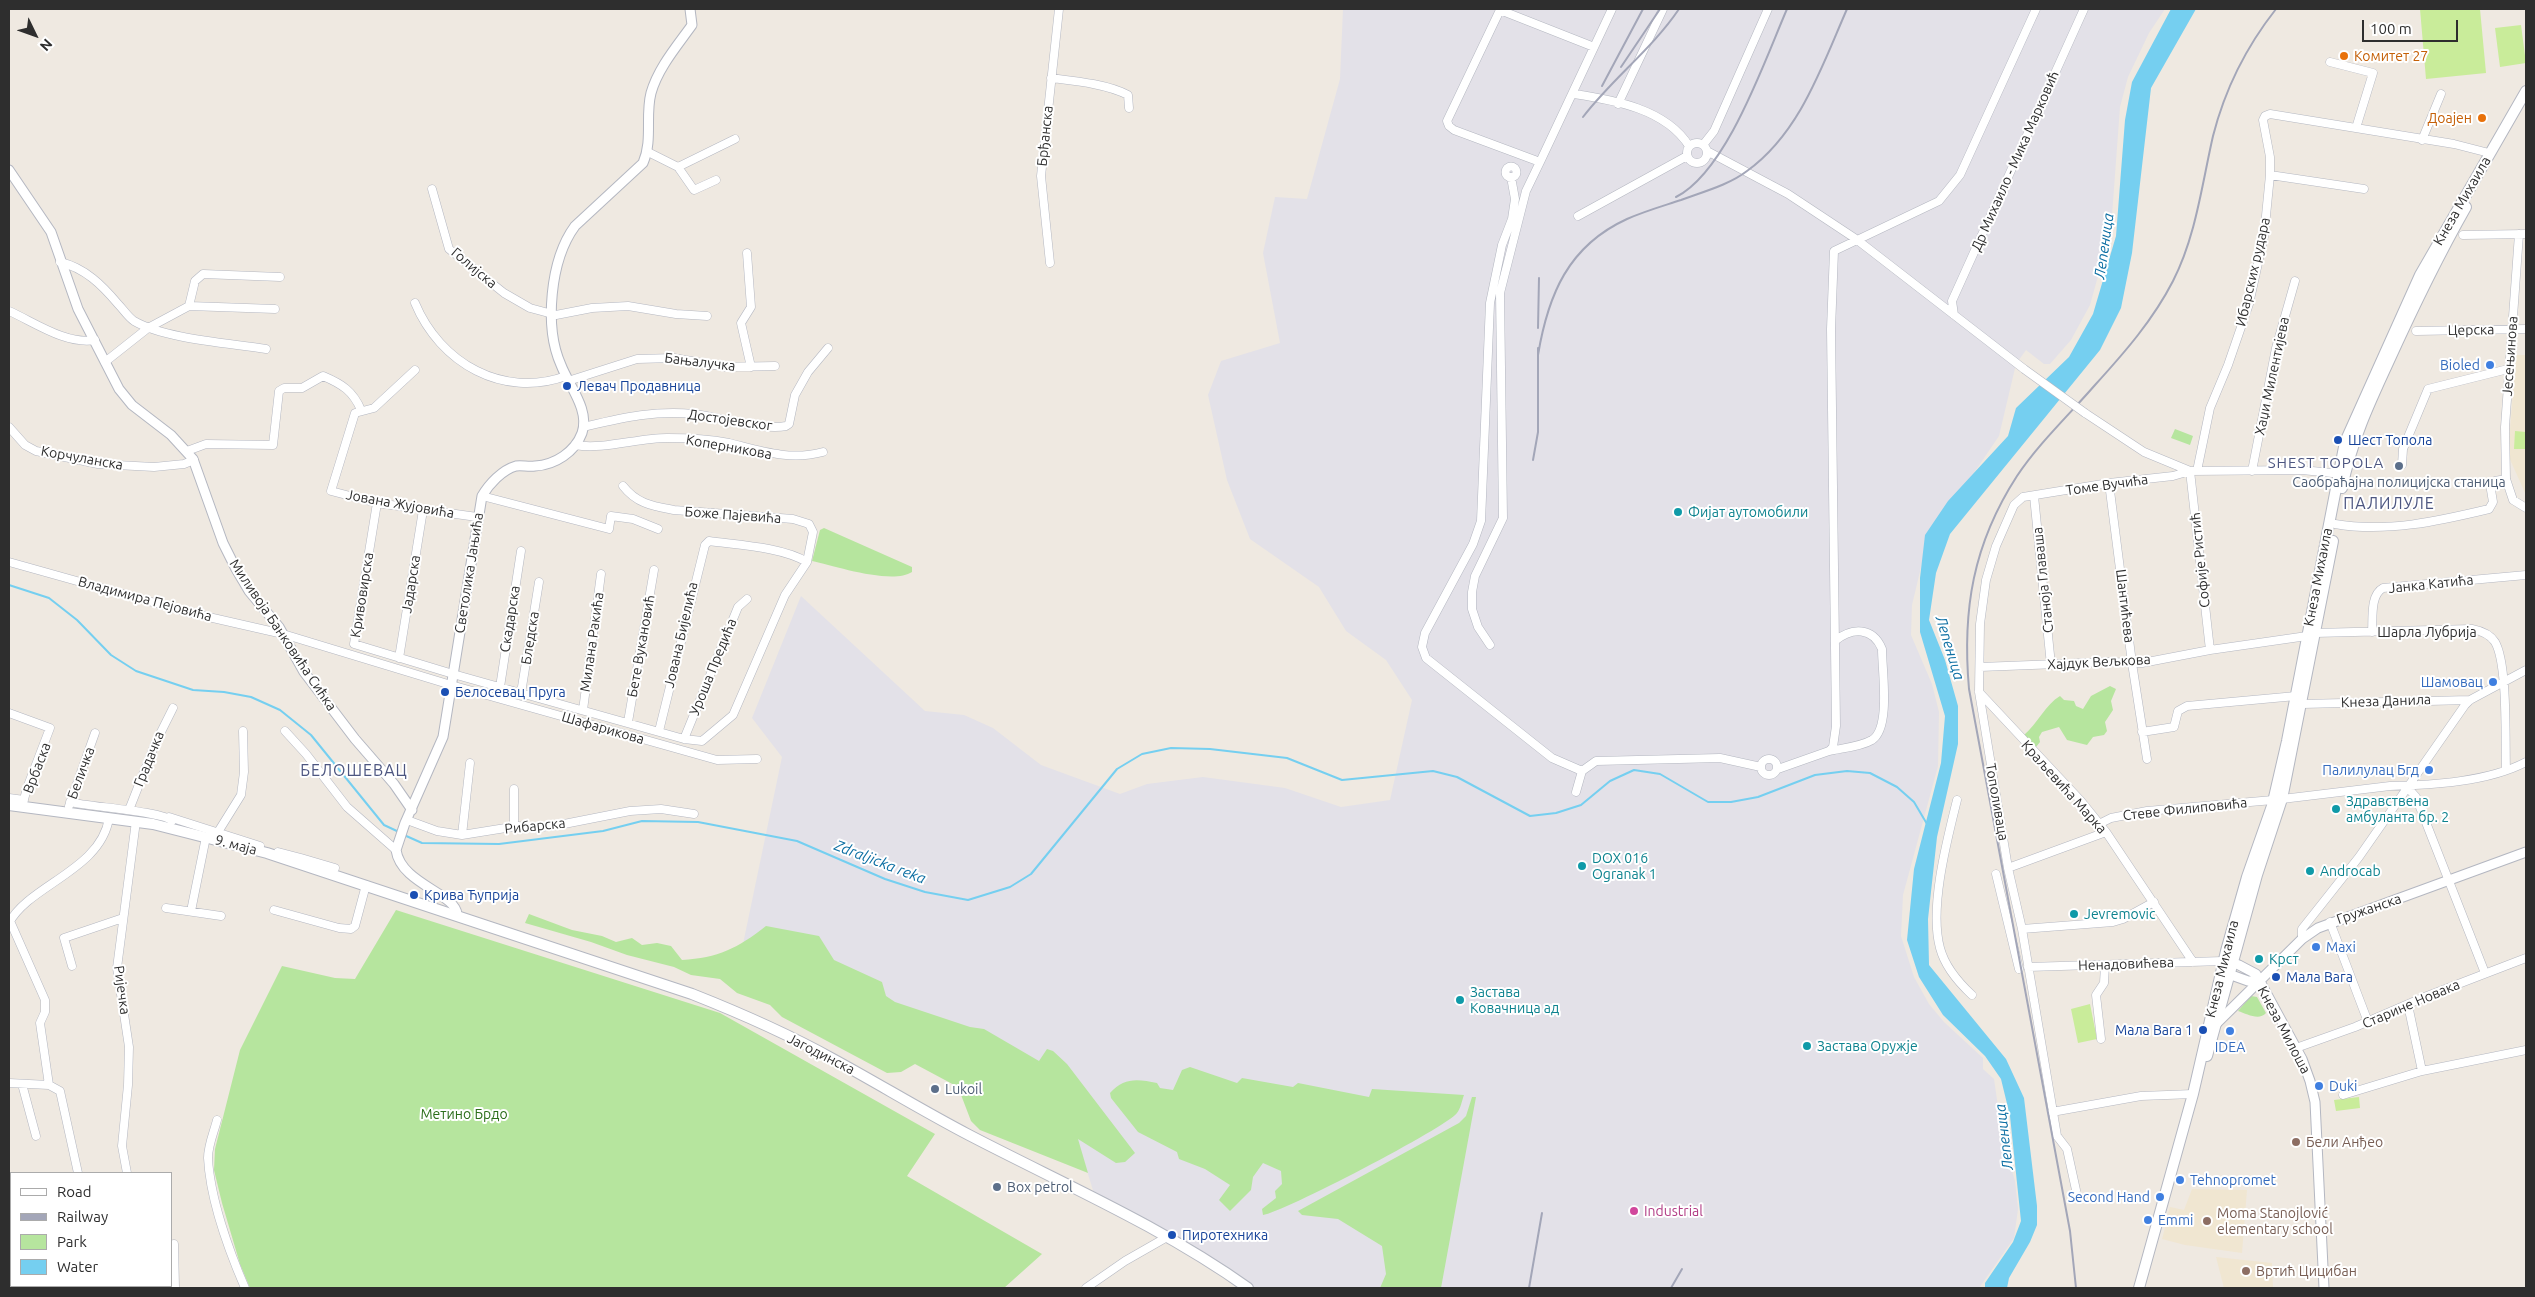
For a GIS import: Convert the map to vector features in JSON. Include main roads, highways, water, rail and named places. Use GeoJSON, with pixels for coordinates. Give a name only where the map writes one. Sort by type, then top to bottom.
{"type":"FeatureCollection","features":[{"type":"Feature","properties":{"kind":"main road","name":"Кнеза Михаила"},"geometry":{"type":"LineString","coordinates":[[2139,1288],[2228,962],[2242,895],[2278,799],[2352,425],[2417,283],[2526,90]]}},
{"type":"Feature","properties":{"kind":"main road","name":"Кнеза Михаила"},"geometry":{"type":"LineString","coordinates":[[2311,634],[2335,524],[2341,474],[2353,441],[2427,279],[2526,104]]}},
{"type":"Feature","properties":{"kind":"main road","name":"9. маја"},"geometry":{"type":"LineString","coordinates":[[9,805],[69,807],[109,818],[177,829],[303,862],[366,886],[457,914]]}},
{"type":"Feature","properties":{"kind":"main road","name":"Јагодинска"},"geometry":{"type":"LineString","coordinates":[[457,914],[678,989],[750,1019],[831,1058],[955,1127],[1116,1208],[1167,1237],[1242,1287]]}},
{"type":"Feature","properties":{"kind":"main road","name":"Кнеза Михаила"},"geometry":{"type":"LineString","coordinates":[[2193,1094],[2201,1080],[2216,1023],[2225,973]]}},
{"type":"Feature","properties":{"kind":"water"},"geometry":{"type":"Polygon","coordinates":[[[2171,9],[2196,9],[2151,88],[2132,253],[2121,308],[2100,350],[1950,534],[1936,573],[1929,620],[1945,660],[1958,706],[1958,744],[1937,837],[1928,919],[1929,965],[2006,1059],[2024,1098],[2037,1206],[2037,1225],[2030,1242],[2009,1278],[2007,1288],[1985,1288],[1985,1283],[2013,1242],[2021,1221],[2010,1116],[2001,1079],[1985,1056],[1943,1015],[1919,977],[1907,940],[1914,869],[1941,763],[1945,716],[1920,632],[1920,578],[1925,535],[1948,501],[2008,436],[2016,408],[2069,357],[2093,314],[2116,236],[2125,120],[2132,82],[2171,9]]]}},
{"type":"Feature","properties":{"kind":"waterway","name":"Zdraljicka reka"},"geometry":{"type":"LineString","coordinates":[[9,585],[49,598],[77,620],[111,655],[136,671],[193,690],[224,692],[251,697],[280,710],[311,735],[384,825],[399,832]]}},
{"type":"Feature","properties":{"kind":"waterway","name":"Zdraljicka reka"},"geometry":{"type":"LineString","coordinates":[[404,835],[422,843],[499,844],[603,831],[642,821],[698,822],[797,841],[885,879],[925,892],[968,900],[1010,887],[1031,874],[1117,769],[1142,754],[1171,748],[1210,749],[1287,758],[1342,780],[1433,771],[1457,777],[1530,816],[1556,813],[1581,805],[1610,781],[1634,770],[1660,774],[1708,802],[1731,802],[1758,797],[1815,775],[1847,771],[1870,773],[1897,787],[1914,802],[1927,824]]}},
{"type":"Feature","properties":{"kind":"railway"},"geometry":{"type":"LineString","coordinates":[[1602,86],[1643,9]]}},
{"type":"Feature","properties":{"kind":"railway"},"geometry":{"type":"LineString","coordinates":[[1621,67],[1660,9]]}},
{"type":"Feature","properties":{"kind":"railway"},"geometry":{"type":"LineString","coordinates":[[1583,117],[1657,37],[1679,9]]}},
{"type":"Feature","properties":{"kind":"railway"},"geometry":{"type":"LineString","coordinates":[[1676,197],[1694,184],[1712,164],[1727,140],[1755,85],[1787,9]]}},
{"type":"Feature","properties":{"kind":"railway"},"geometry":{"type":"LineString","coordinates":[[1538,355],[1542,333],[1555,293],[1564,275],[1590,243],[1607,230],[1627,219],[1706,191],[1740,176],[1765,155],[1781,138],[1808,97],[1847,9]]}},
{"type":"Feature","properties":{"kind":"railway"},"geometry":{"type":"LineString","coordinates":[[2076,1288],[2070,1231],[1969,689],[1967,632],[1974,578],[1990,527],[2002,501],[2017,476],[2044,441],[2128,348],[2157,309],[2173,281],[2193,228],[2213,136],[2230,85],[2255,38],[2276,9]]}},
{"type":"Feature","properties":{"kind":"railway"},"geometry":{"type":"LineString","coordinates":[[1538,328],[1539,278]]}},
{"type":"Feature","properties":{"kind":"railway"},"geometry":{"type":"LineString","coordinates":[[1533,460],[1538,432],[1538,348]]}},
{"type":"Feature","properties":{"kind":"railway"},"geometry":{"type":"LineString","coordinates":[[1529,1288],[1542,1213]]}},
{"type":"Feature","properties":{"kind":"railway"},"geometry":{"type":"LineString","coordinates":[[1671,1288],[1682,1269]]}},
{"type":"Feature","properties":{"kind":"place","name":"Комитет 27"},"geometry":{"type":"Point","coordinates":[2344,56]}},
{"type":"Feature","properties":{"kind":"place","name":"Доајен"},"geometry":{"type":"Point","coordinates":[2482,118]}},
{"type":"Feature","properties":{"kind":"place","name":"Bioled"},"geometry":{"type":"Point","coordinates":[2490,365]}},
{"type":"Feature","properties":{"kind":"place","name":"Левач Продавница"},"geometry":{"type":"Point","coordinates":[567,386]}},
{"type":"Feature","properties":{"kind":"place","name":"Шест Топола"},"geometry":{"type":"Point","coordinates":[2338,440]}},
{"type":"Feature","properties":{"kind":"place","name":"Саобраћајна полицијска станица"},"geometry":{"type":"Point","coordinates":[2399,466]}},
{"type":"Feature","properties":{"kind":"place","name":"Фијат аутомобили"},"geometry":{"type":"Point","coordinates":[1678,512]}},
{"type":"Feature","properties":{"kind":"place","name":"Шамовац"},"geometry":{"type":"Point","coordinates":[2493,682]}},
{"type":"Feature","properties":{"kind":"place","name":"Белосевац Пруга"},"geometry":{"type":"Point","coordinates":[445,692]}},
{"type":"Feature","properties":{"kind":"place","name":"Палилулац Бгд"},"geometry":{"type":"Point","coordinates":[2429,770]}},
{"type":"Feature","properties":{"kind":"place","name":"Здравствена амбуланта бр. 2"},"geometry":{"type":"Point","coordinates":[2336,809]}},
{"type":"Feature","properties":{"kind":"place","name":"DOX 016 Ogranak 1"},"geometry":{"type":"Point","coordinates":[1582,866]}},
{"type":"Feature","properties":{"kind":"place","name":"Androcab"},"geometry":{"type":"Point","coordinates":[2310,871]}},
{"type":"Feature","properties":{"kind":"place","name":"Крива Ћуприја"},"geometry":{"type":"Point","coordinates":[414,895]}},
{"type":"Feature","properties":{"kind":"place","name":"Jevremovic"},"geometry":{"type":"Point","coordinates":[2074,914]}},
{"type":"Feature","properties":{"kind":"place","name":"Maxi"},"geometry":{"type":"Point","coordinates":[2316,947]}},
{"type":"Feature","properties":{"kind":"place","name":"Крст"},"geometry":{"type":"Point","coordinates":[2259,959]}},
{"type":"Feature","properties":{"kind":"place","name":"Мала Вага"},"geometry":{"type":"Point","coordinates":[2276,977]}},
{"type":"Feature","properties":{"kind":"place","name":"Застава Ковачница ад"},"geometry":{"type":"Point","coordinates":[1460,1000]}},
{"type":"Feature","properties":{"kind":"place","name":"Мала Вага 1"},"geometry":{"type":"Point","coordinates":[2203,1030]}},
{"type":"Feature","properties":{"kind":"place","name":"IDEA"},"geometry":{"type":"Point","coordinates":[2230,1031]}},
{"type":"Feature","properties":{"kind":"place","name":"Застава Оружје"},"geometry":{"type":"Point","coordinates":[1807,1046]}},
{"type":"Feature","properties":{"kind":"place","name":"Duki"},"geometry":{"type":"Point","coordinates":[2319,1086]}},
{"type":"Feature","properties":{"kind":"place","name":"Lukoil"},"geometry":{"type":"Point","coordinates":[935,1089]}},
{"type":"Feature","properties":{"kind":"place","name":"Бели Анђео"},"geometry":{"type":"Point","coordinates":[2296,1142]}},
{"type":"Feature","properties":{"kind":"place","name":"Tehnopromet"},"geometry":{"type":"Point","coordinates":[2180,1180]}},
{"type":"Feature","properties":{"kind":"place","name":"Box petrol"},"geometry":{"type":"Point","coordinates":[997,1187]}},
{"type":"Feature","properties":{"kind":"place","name":"Second Hand"},"geometry":{"type":"Point","coordinates":[2160,1197]}},
{"type":"Feature","properties":{"kind":"place","name":"Industrial"},"geometry":{"type":"Point","coordinates":[1634,1211]}},
{"type":"Feature","properties":{"kind":"place","name":"Emmi"},"geometry":{"type":"Point","coordinates":[2148,1220]}},
{"type":"Feature","properties":{"kind":"place","name":"Moma Stanojlović elementary school"},"geometry":{"type":"Point","coordinates":[2207,1221]}},
{"type":"Feature","properties":{"kind":"place","name":"Пиротехника"},"geometry":{"type":"Point","coordinates":[1172,1235]}},
{"type":"Feature","properties":{"kind":"place","name":"Вртић Цицибан"},"geometry":{"type":"Point","coordinates":[2246,1271]}},
{"type":"Feature","properties":{"kind":"district","name":"SHEST TOPOLA"},"geometry":{"type":"Point","coordinates":[2326,463]}},
{"type":"Feature","properties":{"kind":"district","name":"ПАЛИЛУЛЕ"},"geometry":{"type":"Point","coordinates":[2389,504]}},
{"type":"Feature","properties":{"kind":"district","name":"БЕЛОШЕВАЦ"},"geometry":{"type":"Point","coordinates":[354,771]}},
{"type":"Feature","properties":{"kind":"water label","name":"Лепеница"},"geometry":{"type":"Point","coordinates":[2104,246]}},
{"type":"Feature","properties":{"kind":"water label","name":"Лепеница"},"geometry":{"type":"Point","coordinates":[1950,648]}},
{"type":"Feature","properties":{"kind":"water label","name":"Лепеница"},"geometry":{"type":"Point","coordinates":[2004,1137]}},
{"type":"Feature","properties":{"kind":"park label","name":"Метино Брдо"},"geometry":{"type":"Point","coordinates":[464,1114]}}]}
